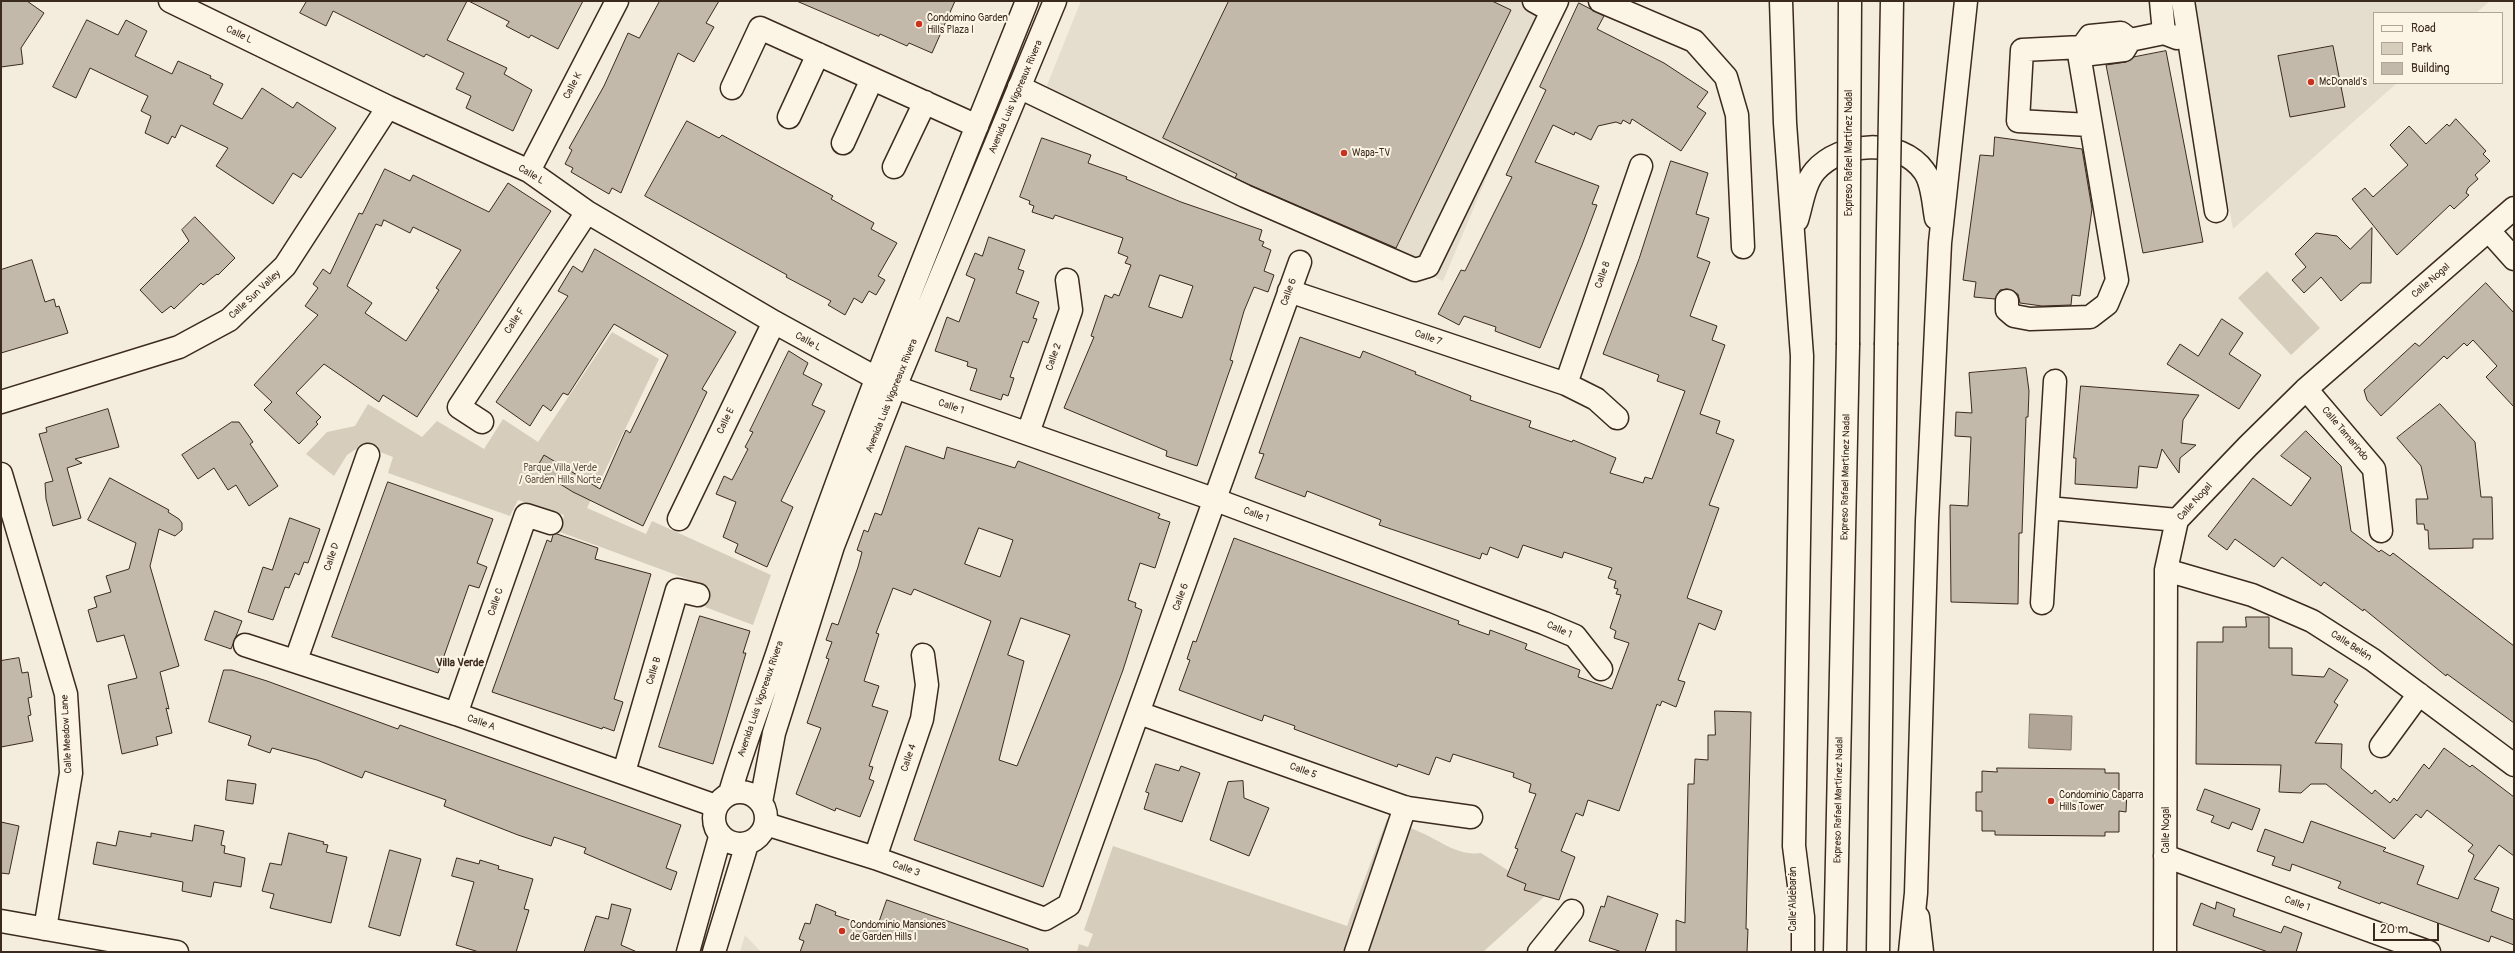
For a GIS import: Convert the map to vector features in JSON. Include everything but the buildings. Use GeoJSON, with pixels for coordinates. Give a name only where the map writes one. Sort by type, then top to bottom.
{"type":"FeatureCollection","features":[{"type":"Feature","properties":{"kind":"main road","name":"Calle L"},"geometry":{"type":"LineString","coordinates":[[170,1],[388,107],[529,171],[587,212],[774,322],[886,382]]}},
{"type":"Feature","properties":{"kind":"main road","name":"Calle K"},"geometry":{"type":"LineString","coordinates":[[529,171],[618,1]]}},
{"type":"Feature","properties":{"kind":"main road","name":"Avenida Luis Vigoreaux Rivera"},"geometry":{"type":"LineString","coordinates":[[766,824],[764,809],[761,802],[774,733],[886,382],[977,126],[1027,1]]}},
{"type":"Feature","properties":{"kind":"main road","name":"Avenida Luis Vigoreaux Rivera"},"geometry":{"type":"LineString","coordinates":[[720,836],[713,822],[742,750],[820,527],[1020,87],[1056,1]]}},
{"type":"Feature","properties":{"kind":"main road"},"geometry":{"type":"LineString","coordinates":[[1600,1],[1694,41],[1726,78],[1737,115],[1743,247]]}},
{"type":"Feature","properties":{"kind":"main road"},"geometry":{"type":"LineString","coordinates":[[1781,1],[1785,124],[1802,356],[1794,846],[1803,917],[1803,952]]}},
{"type":"Feature","properties":{"kind":"main road","name":"Expreso Rafael Martínez Nadal"},"geometry":{"type":"LineString","coordinates":[[1835,952],[1848,345],[1850,1]]}},
{"type":"Feature","properties":{"kind":"main road"},"geometry":{"type":"LineString","coordinates":[[1878,952],[1892,1]]}},
{"type":"Feature","properties":{"kind":"main road"},"geometry":{"type":"LineString","coordinates":[[1910,952],[1916,893],[1927,520],[1940,243],[1966,1]]}},
{"type":"Feature","properties":{"kind":"main road"},"geometry":{"type":"LineString","coordinates":[[2161,1],[2164,33]]}},
{"type":"Feature","properties":{"kind":"main road"},"geometry":{"type":"LineString","coordinates":[[2183,1],[2216,211]]}},
{"type":"Feature","properties":{"kind":"main road"},"geometry":{"type":"LineString","coordinates":[[1020,87],[1245,196],[1415,270],[1428,266],[1548,4]]}},
{"type":"Feature","properties":{"kind":"main road"},"geometry":{"type":"LineString","coordinates":[[732,88],[760,28],[977,126]]}},
{"type":"Feature","properties":{"kind":"main road"},"geometry":{"type":"LineString","coordinates":[[2006,301],[2007,310],[2014,316],[2030,319],[2090,317],[2107,304],[2117,280],[2089,125],[2080,48],[2090,36],[2121,33],[2130,40],[2164,33],[2189,43]]}},
{"type":"Feature","properties":{"kind":"main road"},"geometry":{"type":"LineString","coordinates":[[2080,48],[2022,50],[2018,121],[2089,125]]}},
{"type":"Feature","properties":{"kind":"main road"},"geometry":{"type":"LineString","coordinates":[[789,117],[818,54]]}},
{"type":"Feature","properties":{"kind":"main road"},"geometry":{"type":"LineString","coordinates":[[843,143],[872,79]]}},
{"type":"Feature","properties":{"kind":"main road"},"geometry":{"type":"LineString","coordinates":[[894,167],[925,102]]}},
{"type":"Feature","properties":{"kind":"main road","name":"Calle Sun Valley"},"geometry":{"type":"LineString","coordinates":[[1,402],[179,347],[229,320],[285,266],[388,107]]}},
{"type":"Feature","properties":{"kind":"main road"},"geometry":{"type":"LineString","coordinates":[[1793,235],[1807,185],[1815,172],[1827,161],[1840,153],[1859,148],[1879,148],[1899,152],[1914,160],[1924,171],[1929,182],[1940,243]]}},
{"type":"Feature","properties":{"kind":"main road","name":"Calle 8"},"geometry":{"type":"LineString","coordinates":[[1566,384],[1641,166]]}},
{"type":"Feature","properties":{"kind":"main road","name":"Calle Nogal"},"geometry":{"type":"LineString","coordinates":[[2164,952],[2166,856],[2166,570],[2177,520],[2306,389],[2514,208]]}},
{"type":"Feature","properties":{"kind":"main road","name":"Calle F"},"geometry":{"type":"LineString","coordinates":[[482,422],[459,407],[587,212]]}},
{"type":"Feature","properties":{"kind":"main road"},"geometry":{"type":"LineString","coordinates":[[2489,231],[2514,259]]}},
{"type":"Feature","properties":{"kind":"main road","name":"Calle 6"},"geometry":{"type":"LineString","coordinates":[[1045,919],[1069,905],[1216,500],[1300,262]]}},
{"type":"Feature","properties":{"kind":"main road","name":"Calle 2"},"geometry":{"type":"LineString","coordinates":[[1028,432],[1071,310],[1067,280]]}},
{"type":"Feature","properties":{"kind":"main road","name":"Calle 7"},"geometry":{"type":"LineString","coordinates":[[1289,291],[1566,384],[1596,399],[1617,418]]}},
{"type":"Feature","properties":{"kind":"main road","name":"Calle E"},"geometry":{"type":"LineString","coordinates":[[679,519],[774,322]]}},
{"type":"Feature","properties":{"kind":"main road"},"geometry":{"type":"LineString","coordinates":[[2042,603],[2055,381]]}},
{"type":"Feature","properties":{"kind":"main road","name":"Calle 1"},"geometry":{"type":"LineString","coordinates":[[886,382],[1216,500],[1544,623],[1575,636],[1602,669]]}},
{"type":"Feature","properties":{"kind":"main road","name":"Calle Tamarindo"},"geometry":{"type":"LineString","coordinates":[[2306,389],[2374,468],[2381,531]]}},
{"type":"Feature","properties":{"kind":"main road","name":"Calle D"},"geometry":{"type":"LineString","coordinates":[[296,660],[368,455]]}},
{"type":"Feature","properties":{"kind":"main road","name":"Calle Meadow Lane"},"geometry":{"type":"LineString","coordinates":[[1,474],[66,694],[71,773],[45,929]]}},
{"type":"Feature","properties":{"kind":"main road"},"geometry":{"type":"LineString","coordinates":[[2048,508],[2177,520]]}},
{"type":"Feature","properties":{"kind":"main road","name":"Calle C"},"geometry":{"type":"LineString","coordinates":[[456,714],[526,515],[551,523]]}},
{"type":"Feature","properties":{"kind":"main road","name":"Calle Belén"},"geometry":{"type":"LineString","coordinates":[[2166,570],[2252,595],[2312,621],[2373,660],[2514,765]]}},
{"type":"Feature","properties":{"kind":"main road","name":"Calle B"},"geometry":{"type":"LineString","coordinates":[[624,772],[678,590],[698,595]]}},
{"type":"Feature","properties":{"kind":"main road","name":"Calle A"},"geometry":{"type":"LineString","coordinates":[[245,644],[624,772],[723,800]]}},
{"type":"Feature","properties":{"kind":"main road","name":"Calle 4"},"geometry":{"type":"LineString","coordinates":[[875,858],[922,719],[927,684],[923,655]]}},
{"type":"Feature","properties":{"kind":"main road"},"geometry":{"type":"LineString","coordinates":[[2381,746],[2420,694]]}},
{"type":"Feature","properties":{"kind":"main road","name":"Calle 5"},"geometry":{"type":"LineString","coordinates":[[1139,713],[1405,808],[1471,817]]}},
{"type":"Feature","properties":{"kind":"main road"},"geometry":{"type":"LineString","coordinates":[[723,800],[747,793],[761,802]]}},
{"type":"Feature","properties":{"kind":"main road"},"geometry":{"type":"LineString","coordinates":[[1356,952],[1405,808]]}},
{"type":"Feature","properties":{"kind":"main road"},"geometry":{"type":"LineString","coordinates":[[688,952],[720,836],[733,844],[746,844],[761,834],[766,824]]}},
{"type":"Feature","properties":{"kind":"main road","name":"Calle 3"},"geometry":{"type":"LineString","coordinates":[[766,824],[875,858],[1045,919]]}},
{"type":"Feature","properties":{"kind":"main road"},"geometry":{"type":"LineString","coordinates":[[714,952],[746,844]]}},
{"type":"Feature","properties":{"kind":"main road","name":"Calle Aldebarán"},"geometry":{"type":"LineString","coordinates":[[1793,952],[1794,846]]}},
{"type":"Feature","properties":{"kind":"main road","name":"Calle 1"},"geometry":{"type":"LineString","coordinates":[[2166,856],[2429,952]]}},
{"type":"Feature","properties":{"kind":"main road"},"geometry":{"type":"LineString","coordinates":[[1916,893],[1922,952]]}},
{"type":"Feature","properties":{"kind":"main road"},"geometry":{"type":"LineString","coordinates":[[1538,952],[1572,912]]}},
{"type":"Feature","properties":{"kind":"main road"},"geometry":{"type":"LineString","coordinates":[[1,921],[177,952]]}},
{"type":"Feature","properties":{"kind":"shaded area"},"geometry":{"type":"Polygon","coordinates":[[[1081,1],[1561,1],[1443,281],[1041,100],[1081,1]]]}},
{"type":"Feature","properties":{"kind":"shaded area"},"geometry":{"type":"Polygon","coordinates":[[[2190,1],[2490,1],[2477,12],[2373,12],[2373,84],[2396,84],[2233,229],[2190,1]]]}},
{"type":"Feature","properties":{"kind":"shaded area"},"geometry":{"type":"Polygon","coordinates":[[[2030,714],[2072,716],[2071,750],[2029,748],[2030,714]]]}},
{"type":"Feature","properties":{"kind":"shaded area"},"geometry":{"type":"Polygon","coordinates":[[[745,935],[761,952],[740,952],[745,935]]]}},
{"type":"Feature","properties":{"kind":"green space"},"geometry":{"type":"Polygon","coordinates":[[[2267,271],[2320,328],[2291,355],[2238,298],[2267,271]]]}},
{"type":"Feature","properties":{"kind":"green space","name":"Parque Villa Verde / Garden Hills Norte"},"geometry":{"type":"Polygon","coordinates":[[[612,332],[659,359],[587,508],[646,534],[652,521],[771,575],[753,625],[705,607],[709,587],[560,532],[564,515],[518,500],[510,516],[388,473],[393,457],[362,445],[347,455],[334,476],[306,454],[327,432],[355,426],[368,404],[422,437],[437,421],[484,449],[503,419],[538,442],[612,332]]]}},
{"type":"Feature","properties":{"kind":"green space"},"geometry":{"type":"Polygon","coordinates":[[[1387,819],[1418,831],[1450,848],[1465,852],[1481,853],[1546,895],[1483,952],[1077,952],[1079,944],[1088,947],[1093,934],[1084,930],[1113,846],[1347,926],[1387,819]]]}},
{"type":"Feature","properties":{"kind":"place","name":"Condomino Garden Hills Plaza I"},"geometry":{"type":"Point","coordinates":[919,24]}},
{"type":"Feature","properties":{"kind":"place","name":"McDonald's"},"geometry":{"type":"Point","coordinates":[2311,82]}},
{"type":"Feature","properties":{"kind":"place","name":"Wapa-TV"},"geometry":{"type":"Point","coordinates":[1344,153]}},
{"type":"Feature","properties":{"kind":"place","name":"Condominio Caparra Hills Tower"},"geometry":{"type":"Point","coordinates":[2051,801]}},
{"type":"Feature","properties":{"kind":"place","name":"Condominio Mansiones de Garden Hills I"},"geometry":{"type":"Point","coordinates":[842,931]}},
{"type":"Feature","properties":{"kind":"district","name":"Villa Verde"},"geometry":{"type":"Point","coordinates":[460,663]}}]}
